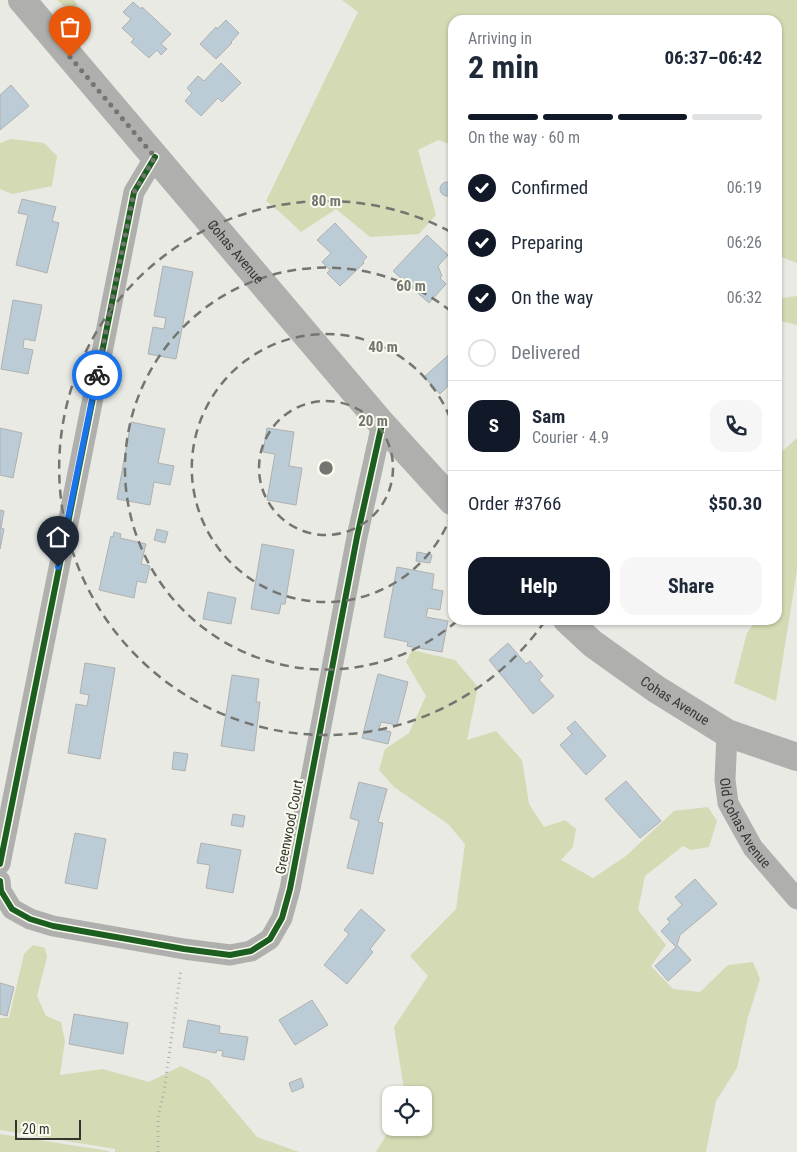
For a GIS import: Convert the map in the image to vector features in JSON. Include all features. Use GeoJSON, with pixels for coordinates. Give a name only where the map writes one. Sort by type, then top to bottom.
{"type":"FeatureCollection","features":[{"type":"Feature","properties":{"kind":"street","name":"Cohas Avenue"},"geometry":{"type":"LineString","coordinates":[[22,0],[382,424],[448,497]]}},
{"type":"Feature","properties":{"kind":"street"},"geometry":{"type":"LineString","coordinates":[[0,864],[5,830],[134,192],[155,157]]}},
{"type":"Feature","properties":{"kind":"street","name":"Greenwood Court"},"geometry":{"type":"LineString","coordinates":[[0,881],[1,891],[12,909],[30,920],[53,926],[184,949],[230,955],[251,951],[270,938],[282,918],[292,879],[357,537],[382,424]]}},
{"type":"Feature","properties":{"kind":"street","name":"Cohas Avenue"},"geometry":{"type":"LineString","coordinates":[[572,625],[593,644],[656,689],[727,733],[797,757]]}},
{"type":"Feature","properties":{"kind":"street","name":"Old Cohas Avenue"},"geometry":{"type":"LineString","coordinates":[[727,733],[725,780],[728,804],[753,848],[797,899]]}},
{"type":"Feature","properties":{"kind":"path"},"geometry":{"type":"LineString","coordinates":[[158,1152],[158,1118],[164,1092],[184,949]]}},
{"type":"Feature","properties":{"kind":"green space"},"geometry":{"type":"Polygon","coordinates":[[[57,0],[74,0],[77,4],[76,17],[57,0]]]}},
{"type":"Feature","properties":{"kind":"green space"},"geometry":{"type":"Polygon","coordinates":[[[342,0],[797,0],[797,263],[782,257],[782,15],[448,15],[448,144],[438,140],[418,150],[436,215],[419,234],[370,237],[336,209],[301,232],[266,201],[358,12],[342,0]]]}},
{"type":"Feature","properties":{"kind":"green space"},"geometry":{"type":"Polygon","coordinates":[[[11,139],[44,143],[57,156],[52,186],[12,194],[0,189],[0,143],[11,139]]]}},
{"type":"Feature","properties":{"kind":"green space"},"geometry":{"type":"Polygon","coordinates":[[[797,296],[797,325],[782,321],[782,298],[797,296]]]}},
{"type":"Feature","properties":{"kind":"green space"},"geometry":{"type":"Polygon","coordinates":[[[797,438],[797,570],[776,701],[734,683],[747,633],[753,625],[782,625],[782,452],[797,438]]]}},
{"type":"Feature","properties":{"kind":"green space"},"geometry":{"type":"Polygon","coordinates":[[[412,650],[455,660],[478,687],[467,740],[496,731],[522,760],[529,804],[544,827],[565,820],[576,829],[573,847],[561,860],[593,878],[626,856],[674,811],[708,807],[717,821],[709,847],[691,850],[683,846],[645,876],[638,910],[666,945],[651,966],[673,989],[700,992],[728,965],[753,962],[760,979],[748,1017],[737,1068],[716,1101],[706,1152],[376,1152],[386,1136],[432,1136],[432,1086],[404,1086],[394,1027],[428,976],[410,956],[456,909],[465,844],[448,824],[394,787],[379,770],[385,749],[409,733],[426,696],[406,662],[412,650]]]}},
{"type":"Feature","properties":{"kind":"green space"},"geometry":{"type":"Polygon","coordinates":[[[33,945],[45,948],[47,957],[37,996],[46,1016],[61,1022],[65,1041],[60,1075],[103,1069],[149,1082],[181,1066],[209,1080],[257,1137],[299,1152],[115,1152],[115,1149],[0,1130],[0,1018],[9,1018],[24,954],[33,945]]]}},
{"type":"Feature","properties":{"kind":"green space"},"geometry":{"type":"Polygon","coordinates":[[[0,1134],[109,1151],[109,1152],[0,1152],[0,1134]]]}},
{"type":"Feature","properties":{"kind":"building"},"geometry":{"type":"Polygon","coordinates":[[[133,2],[141,9],[142,7],[171,34],[161,44],[167,49],[161,55],[157,50],[149,58],[131,42],[134,39],[122,28],[131,19],[123,12],[133,2]]]}},
{"type":"Feature","properties":{"kind":"building"},"geometry":{"type":"Polygon","coordinates":[[[226,20],[239,33],[216,59],[200,44],[216,27],[217,29],[226,20]]]}},
{"type":"Feature","properties":{"kind":"building"},"geometry":{"type":"Polygon","coordinates":[[[221,63],[241,83],[222,102],[218,98],[201,116],[185,101],[192,93],[187,88],[198,76],[204,81],[221,63]]]}},
{"type":"Feature","properties":{"kind":"building"},"geometry":{"type":"Polygon","coordinates":[[[11,85],[29,106],[0,130],[0,95],[11,85]]]}},
{"type":"Feature","properties":{"kind":"building"},"geometry":{"type":"Polygon","coordinates":[[[447,182],[447,196],[442,194],[440,189],[442,184],[447,182]]]}},
{"type":"Feature","properties":{"kind":"building"},"geometry":{"type":"Polygon","coordinates":[[[22,199],[56,207],[52,221],[59,223],[47,273],[16,265],[28,215],[18,213],[22,199]]]}},
{"type":"Feature","properties":{"kind":"building"},"geometry":{"type":"Polygon","coordinates":[[[335,223],[367,257],[363,261],[364,263],[340,286],[327,273],[330,270],[322,262],[331,253],[317,240],[335,223]]]}},
{"type":"Feature","properties":{"kind":"building"},"geometry":{"type":"Polygon","coordinates":[[[427,235],[448,255],[438,266],[442,276],[440,278],[446,284],[429,303],[393,271],[427,235]]]}},
{"type":"Feature","properties":{"kind":"building"},"geometry":{"type":"Polygon","coordinates":[[[163,266],[193,272],[176,359],[148,354],[153,327],[164,329],[166,318],[154,316],[163,266]]]}},
{"type":"Feature","properties":{"kind":"building"},"geometry":{"type":"Polygon","coordinates":[[[13,300],[42,305],[35,341],[24,339],[23,348],[33,350],[28,374],[1,369],[13,300]]]}},
{"type":"Feature","properties":{"kind":"building"},"geometry":{"type":"Polygon","coordinates":[[[448,356],[448,386],[440,394],[424,377],[448,356]]]}},
{"type":"Feature","properties":{"kind":"building"},"geometry":{"type":"Polygon","coordinates":[[[131,422],[165,429],[158,463],[174,466],[170,485],[154,482],[150,505],[117,499],[131,422]]]}},
{"type":"Feature","properties":{"kind":"building"},"geometry":{"type":"Polygon","coordinates":[[[0,428],[22,433],[13,478],[0,475],[0,428]]]}},
{"type":"Feature","properties":{"kind":"building"},"geometry":{"type":"Polygon","coordinates":[[[267,428],[294,432],[289,466],[302,468],[296,505],[267,500],[275,454],[263,452],[267,428]]]}},
{"type":"Feature","properties":{"kind":"building"},"geometry":{"type":"Polygon","coordinates":[[[0,510],[4,511],[1,528],[4,529],[0,549],[0,510]]]}},
{"type":"Feature","properties":{"kind":"building"},"geometry":{"type":"Polygon","coordinates":[[[157,529],[168,532],[165,543],[154,540],[157,529]]]}},
{"type":"Feature","properties":{"kind":"building"},"geometry":{"type":"Polygon","coordinates":[[[114,532],[121,534],[120,538],[146,544],[141,564],[150,566],[146,583],[137,581],[134,598],[99,590],[111,536],[113,537],[114,532]]]}},
{"type":"Feature","properties":{"kind":"building"},"geometry":{"type":"Polygon","coordinates":[[[262,544],[294,550],[285,604],[281,604],[279,614],[251,609],[262,544]]]}},
{"type":"Feature","properties":{"kind":"building"},"geometry":{"type":"Polygon","coordinates":[[[417,552],[432,555],[430,563],[416,561],[417,552]]]}},
{"type":"Feature","properties":{"kind":"building"},"geometry":{"type":"Polygon","coordinates":[[[397,567],[434,574],[432,589],[443,591],[440,610],[428,608],[426,617],[448,621],[442,652],[407,646],[408,642],[384,637],[397,567]]]}},
{"type":"Feature","properties":{"kind":"building"},"geometry":{"type":"Polygon","coordinates":[[[208,592],[236,598],[231,624],[203,619],[208,592]]]}},
{"type":"Feature","properties":{"kind":"building"},"geometry":{"type":"Polygon","coordinates":[[[508,643],[526,664],[530,661],[543,676],[539,680],[554,696],[533,714],[489,660],[508,643]]]}},
{"type":"Feature","properties":{"kind":"building"},"geometry":{"type":"Polygon","coordinates":[[[85,663],[115,668],[100,759],[68,753],[76,704],[87,706],[89,695],[80,693],[85,663]]]}},
{"type":"Feature","properties":{"kind":"building"},"geometry":{"type":"Polygon","coordinates":[[[378,674],[408,682],[397,725],[381,722],[379,729],[391,732],[388,744],[362,738],[378,674]]]}},
{"type":"Feature","properties":{"kind":"building"},"geometry":{"type":"Polygon","coordinates":[[[232,675],[259,679],[256,702],[260,702],[254,751],[221,746],[232,675]]]}},
{"type":"Feature","properties":{"kind":"building"},"geometry":{"type":"Polygon","coordinates":[[[575,721],[606,756],[586,775],[560,745],[572,734],[567,728],[575,721]]]}},
{"type":"Feature","properties":{"kind":"building"},"geometry":{"type":"Polygon","coordinates":[[[174,752],[188,754],[185,771],[172,769],[174,752]]]}},
{"type":"Feature","properties":{"kind":"building"},"geometry":{"type":"Polygon","coordinates":[[[626,781],[661,821],[640,838],[605,799],[626,781]]]}},
{"type":"Feature","properties":{"kind":"building"},"geometry":{"type":"Polygon","coordinates":[[[359,782],[387,789],[378,822],[383,823],[373,874],[347,868],[359,821],[350,818],[359,782]]]}},
{"type":"Feature","properties":{"kind":"building"},"geometry":{"type":"Polygon","coordinates":[[[233,814],[245,816],[243,827],[231,825],[233,814]]]}},
{"type":"Feature","properties":{"kind":"building"},"geometry":{"type":"Polygon","coordinates":[[[75,833],[106,839],[97,889],[65,883],[75,833]]]}},
{"type":"Feature","properties":{"kind":"building"},"geometry":{"type":"Polygon","coordinates":[[[201,843],[241,850],[233,893],[206,888],[210,865],[197,863],[201,843]]]}},
{"type":"Feature","properties":{"kind":"building"},"geometry":{"type":"Polygon","coordinates":[[[695,879],[717,904],[680,935],[677,945],[691,960],[668,981],[655,966],[676,947],[661,931],[670,922],[667,919],[682,905],[675,897],[695,879]]]}},
{"type":"Feature","properties":{"kind":"building"},"geometry":{"type":"Polygon","coordinates":[[[361,909],[385,930],[370,949],[373,952],[347,984],[324,965],[349,934],[344,930],[361,909]]]}},
{"type":"Feature","properties":{"kind":"building"},"geometry":{"type":"Polygon","coordinates":[[[0,983],[14,987],[7,1016],[0,1014],[0,983]]]}},
{"type":"Feature","properties":{"kind":"building"},"geometry":{"type":"Polygon","coordinates":[[[312,1000],[328,1025],[295,1045],[279,1020],[312,1000]]]}},
{"type":"Feature","properties":{"kind":"building"},"geometry":{"type":"Polygon","coordinates":[[[74,1014],[128,1023],[123,1054],[69,1044],[74,1014]]]}},
{"type":"Feature","properties":{"kind":"building"},"geometry":{"type":"Polygon","coordinates":[[[188,1020],[220,1026],[219,1033],[248,1037],[244,1060],[222,1056],[223,1051],[217,1050],[216,1053],[183,1047],[188,1020]]]}},
{"type":"Feature","properties":{"kind":"building"},"geometry":{"type":"Polygon","coordinates":[[[301,1078],[304,1087],[292,1092],[289,1083],[301,1078]]]}},
{"type":"Feature","properties":{"kind":"cycle path"},"geometry":{"type":"LineString","coordinates":[[0,864],[134,192],[155,157]]}},
{"type":"Feature","properties":{"kind":"cycle path"},"geometry":{"type":"LineString","coordinates":[[0,881],[1,891],[12,909],[30,919],[53,926],[184,949],[230,955],[251,951],[270,939],[282,918],[290,889],[357,537],[382,424]]}},
{"type":"Feature","properties":{"kind":"way so far"},"geometry":{"type":"LineString","coordinates":[[70,57],[155,157],[134,192],[97,375]]}},
{"type":"Feature","properties":{"kind":"route"},"geometry":{"type":"LineString","coordinates":[[58,567],[97,375]]}}]}
